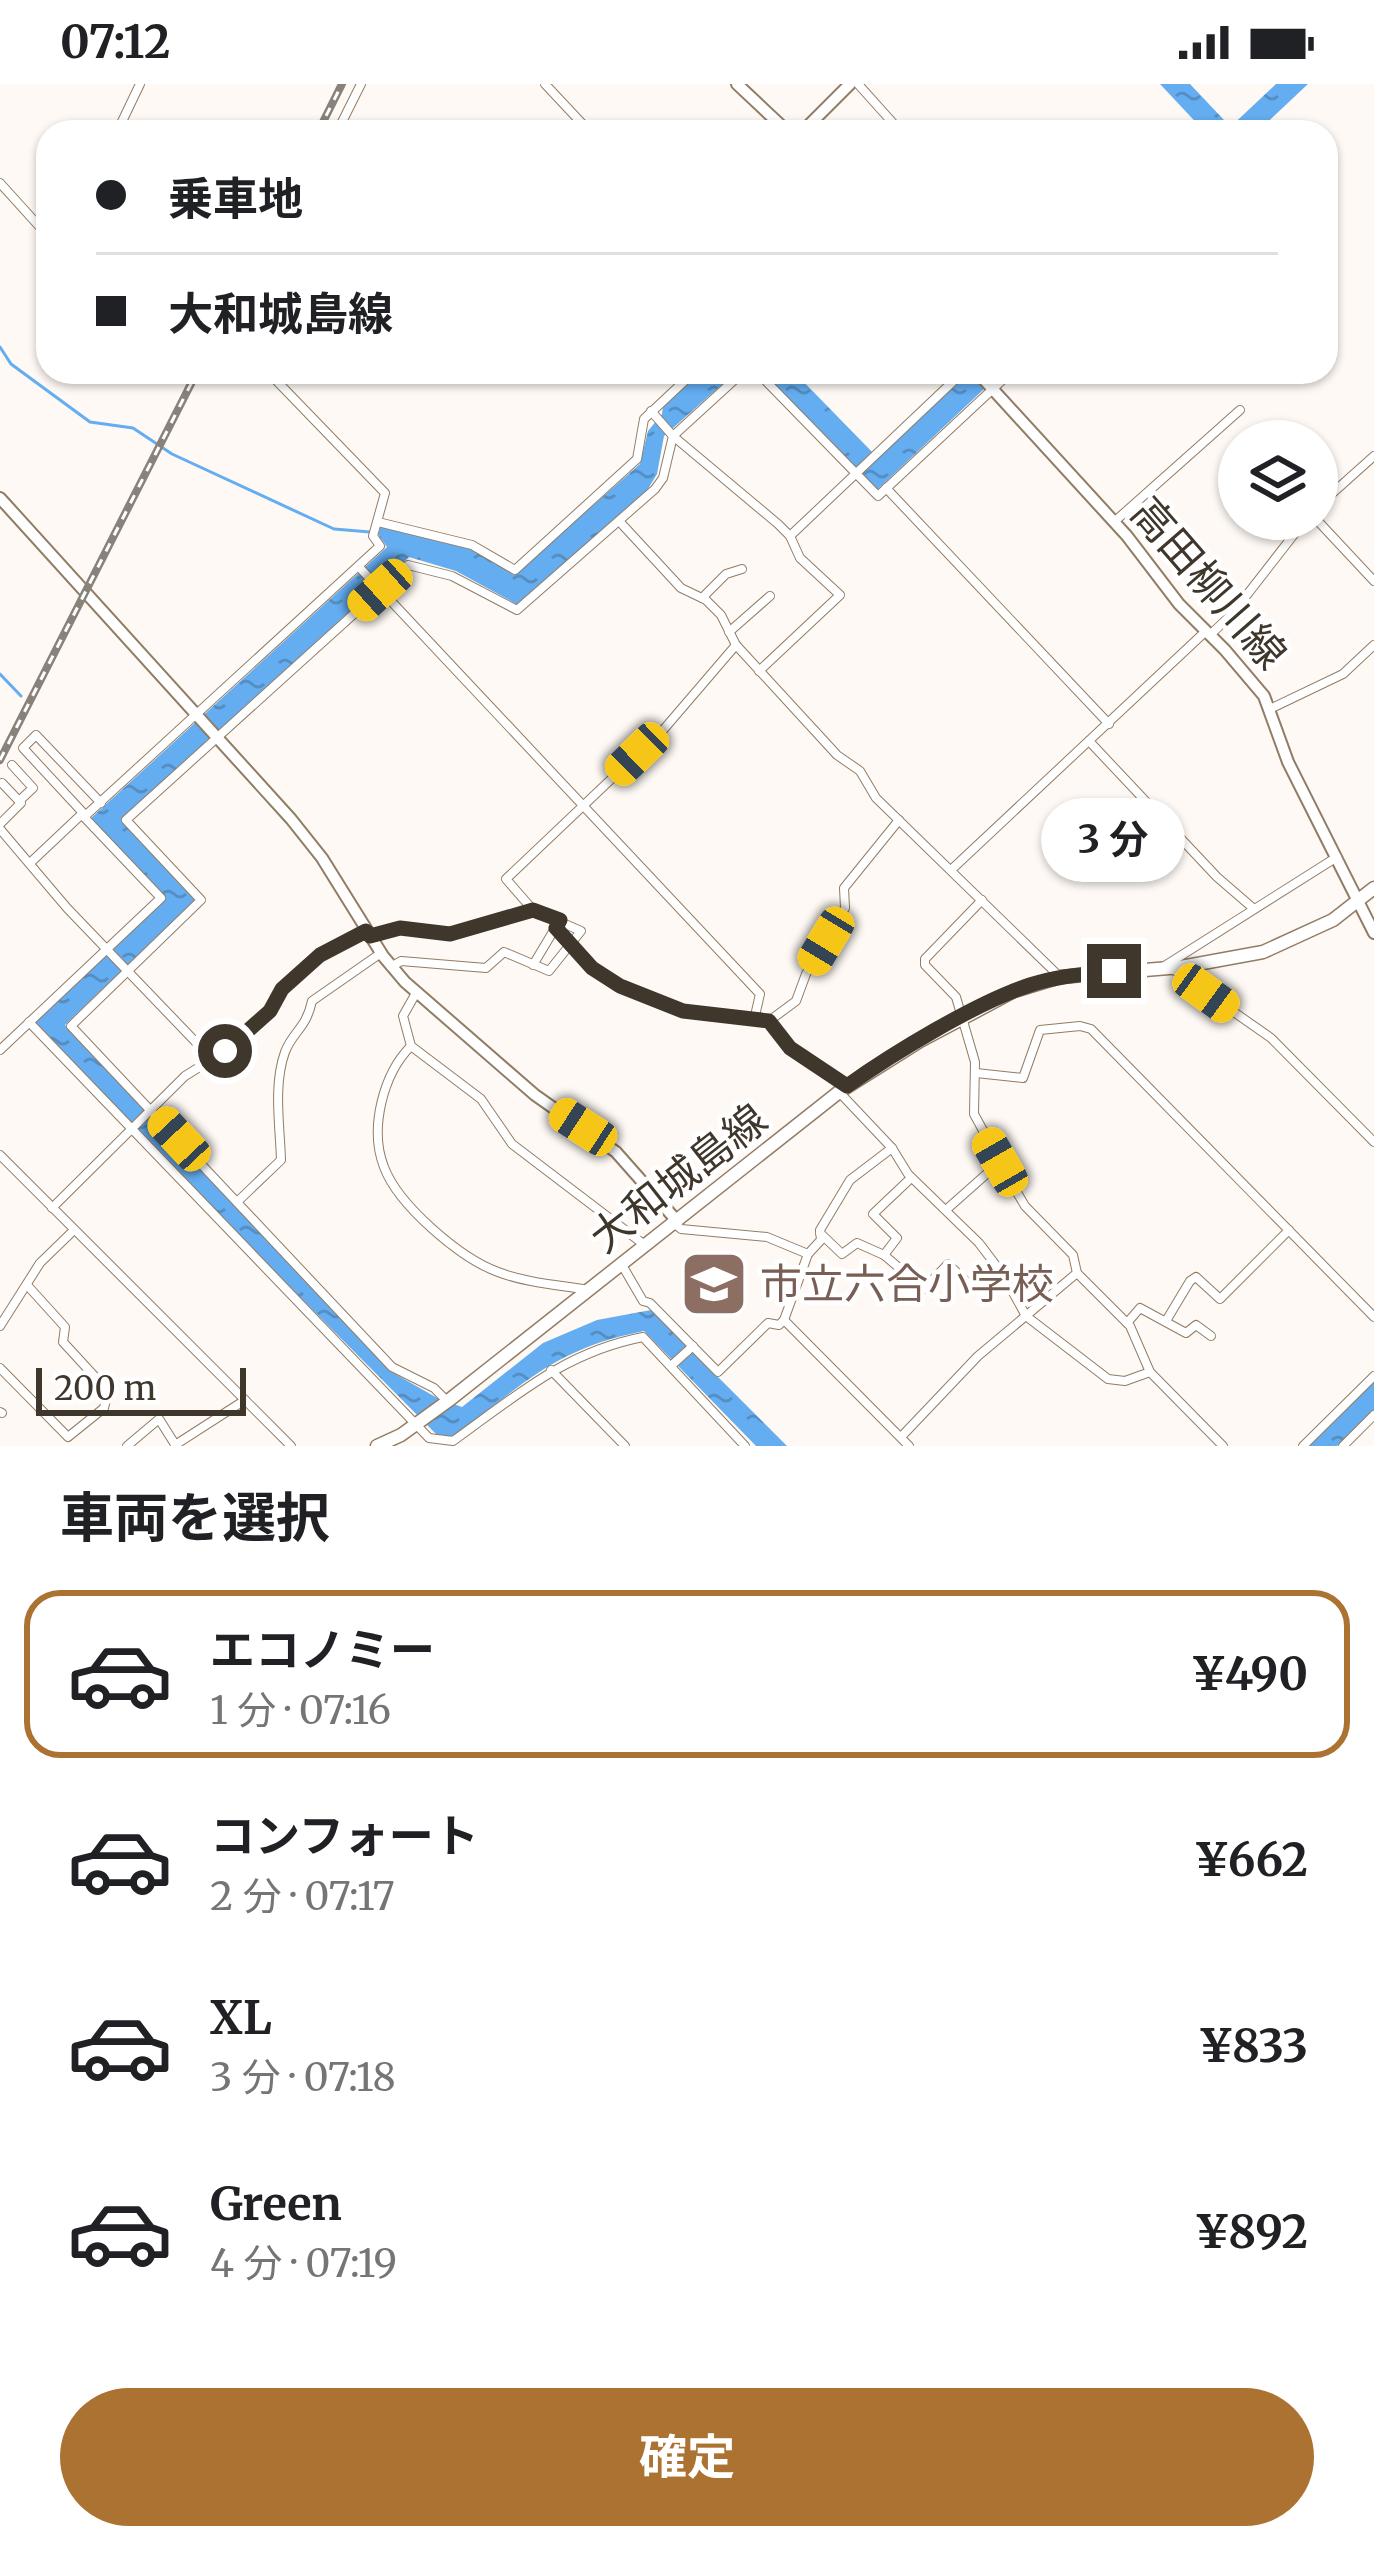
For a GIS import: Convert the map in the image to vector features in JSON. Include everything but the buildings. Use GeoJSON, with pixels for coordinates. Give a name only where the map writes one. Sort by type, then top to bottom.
{"type":"FeatureCollection","features":[{"type":"Feature","properties":{"kind":"main road","name":"大和城島線"},"geometry":{"type":"LineString","coordinates":[[377,1446],[394,1443],[843,1089],[963,1018],[1014,991],[1060,977],[1166,968],[1263,952],[1309,933],[1374,888]]}},
{"type":"Feature","properties":{"kind":"street"},"geometry":{"type":"LineString","coordinates":[[123,120],[140,84]]}},
{"type":"Feature","properties":{"kind":"street"},"geometry":{"type":"LineString","coordinates":[[343,120],[361,84]]}},
{"type":"Feature","properties":{"kind":"street"},"geometry":{"type":"LineString","coordinates":[[545,84],[579,120]]}},
{"type":"Feature","properties":{"kind":"street"},"geometry":{"type":"LineString","coordinates":[[737,84],[775,120]]}},
{"type":"Feature","properties":{"kind":"street"},"geometry":{"type":"LineString","coordinates":[[815,120],[854,84],[889,120]]}},
{"type":"Feature","properties":{"kind":"street"},"geometry":{"type":"LineString","coordinates":[[0,183],[36,223]]}},
{"type":"Feature","properties":{"kind":"street"},"geometry":{"type":"LineString","coordinates":[[30,863],[380,546],[373,536],[385,494],[280,384]]}},
{"type":"Feature","properties":{"kind":"street"},"geometry":{"type":"LineString","coordinates":[[378,523],[472,545],[515,570],[637,459],[644,419],[681,384]]}},
{"type":"Feature","properties":{"kind":"street"},"geometry":{"type":"LineString","coordinates":[[448,1401],[434,1388],[392,1367],[71,1025],[201,900],[126,820],[413,563],[452,576],[517,610],[663,478],[673,436],[730,384]]}},
{"type":"Feature","properties":{"kind":"street"},"geometry":{"type":"LineString","coordinates":[[768,384],[878,496],[995,384]]}},
{"type":"Feature","properties":{"kind":"street"},"geometry":{"type":"LineString","coordinates":[[790,536],[950,384]]}},
{"type":"Feature","properties":{"kind":"street","name":"高田柳川線"},"geometry":{"type":"LineString","coordinates":[[992,386],[1114,522],[1179,604],[1256,686],[1288,762],[1374,933]]}},
{"type":"Feature","properties":{"kind":"street"},"geometry":{"type":"LineString","coordinates":[[1114,522],[1240,410]]}},
{"type":"Feature","properties":{"kind":"street"},"geometry":{"type":"LineString","coordinates":[[651,411],[673,436],[790,536],[800,558],[840,596],[760,671]]}},
{"type":"Feature","properties":{"kind":"street"},"geometry":{"type":"LineString","coordinates":[[1338,488],[1374,456]]}},
{"type":"Feature","properties":{"kind":"street"},"geometry":{"type":"LineString","coordinates":[[886,488],[1108,724]]}},
{"type":"Feature","properties":{"kind":"street"},"geometry":{"type":"LineString","coordinates":[[0,498],[309,840],[381,953],[416,993],[535,1095],[616,1152],[681,1229],[767,1237],[808,1254]]}},
{"type":"Feature","properties":{"kind":"street"},"geometry":{"type":"LineString","coordinates":[[619,521],[681,587],[722,615],[736,645],[838,755],[860,771],[876,798],[1060,977]]}},
{"type":"Feature","properties":{"kind":"street"},"geometry":{"type":"LineString","coordinates":[[951,870],[1232,614],[1290,540]]}},
{"type":"Feature","properties":{"kind":"street"},"geometry":{"type":"LineString","coordinates":[[1336,540],[1374,580]]}},
{"type":"Feature","properties":{"kind":"street"},"geometry":{"type":"LineString","coordinates":[[359,567],[760,994],[754,1020]]}},
{"type":"Feature","properties":{"kind":"street"},"geometry":{"type":"LineString","coordinates":[[702,598],[725,574],[742,569]]}},
{"type":"Feature","properties":{"kind":"street"},"geometry":{"type":"LineString","coordinates":[[729,632],[770,596]]}},
{"type":"Feature","properties":{"kind":"street"},"geometry":{"type":"LineString","coordinates":[[391,967],[401,961],[486,968],[504,952],[549,971],[581,932],[533,910],[506,879],[664,729],[736,645]]}},
{"type":"Feature","properties":{"kind":"street"},"geometry":{"type":"LineString","coordinates":[[1270,710],[1343,674],[1374,645]]}},
{"type":"Feature","properties":{"kind":"street"},"geometry":{"type":"LineString","coordinates":[[0,1050],[160,898],[23,748],[36,735],[100,803]]}},
{"type":"Feature","properties":{"kind":"street"},"geometry":{"type":"LineString","coordinates":[[1089,741],[1217,877],[1254,909]]}},
{"type":"Feature","properties":{"kind":"street"},"geometry":{"type":"LineString","coordinates":[[12,765],[33,788],[0,827],[106,950],[212,1059]]}},
{"type":"Feature","properties":{"kind":"street"},"geometry":{"type":"LineString","coordinates":[[2,783],[19,801]]}},
{"type":"Feature","properties":{"kind":"street"},"geometry":{"type":"LineString","coordinates":[[572,942],[592,968],[620,986],[683,1011],[769,1021],[796,1000],[845,908],[844,888],[899,820]]}},
{"type":"Feature","properties":{"kind":"street"},"geometry":{"type":"LineString","coordinates":[[1337,857],[1166,968],[1271,1038],[1374,1142]]}},
{"type":"Feature","properties":{"kind":"street"},"geometry":{"type":"LineString","coordinates":[[982,900],[925,959],[925,965],[956,997],[963,1018],[976,1073],[974,1114],[1025,1206],[1073,1255],[1078,1273],[1127,1323],[1150,1372],[1222,1446]]}},
{"type":"Feature","properties":{"kind":"street"},"geometry":{"type":"LineString","coordinates":[[52,1208],[149,1108],[270,1011],[282,989],[320,955],[368,933],[400,928],[450,934],[533,910]]}},
{"type":"Feature","properties":{"kind":"street"},"geometry":{"type":"LineString","coordinates":[[533,965],[558,924]]}},
{"type":"Feature","properties":{"kind":"street"},"geometry":{"type":"LineString","coordinates":[[237,1202],[280,1160],[280,1069],[291,1040],[306,1026],[312,1001],[381,953]]}},
{"type":"Feature","properties":{"kind":"street"},"geometry":{"type":"LineString","coordinates":[[416,993],[404,1016],[411,1046],[481,1099],[512,1144],[646,1246]]}},
{"type":"Feature","properties":{"kind":"street"},"geometry":{"type":"LineString","coordinates":[[769,1021],[790,1048],[843,1089],[911,1178],[947,1210],[1004,1276],[1026,1316],[1108,1379],[1125,1382],[1150,1372]]}},
{"type":"Feature","properties":{"kind":"street"},"geometry":{"type":"LineString","coordinates":[[29,1022],[429,1438],[453,1441],[551,1370],[602,1345],[643,1337],[674,1364],[745,1446]]}},
{"type":"Feature","properties":{"kind":"street"},"geometry":{"type":"LineString","coordinates":[[976,1073],[1023,1078],[1040,1030],[1091,1029],[1374,1317]]}},
{"type":"Feature","properties":{"kind":"street"},"geometry":{"type":"LineString","coordinates":[[411,1046],[393,1068],[381,1110],[380,1152],[392,1184],[461,1254],[524,1280],[589,1290]]}},
{"type":"Feature","properties":{"kind":"street"},"geometry":{"type":"LineString","coordinates":[[622,1265],[643,1301],[718,1372],[768,1323],[779,1325],[784,1320],[808,1254],[821,1240],[820,1233],[850,1180],[892,1148]]}},
{"type":"Feature","properties":{"kind":"street"},"geometry":{"type":"LineString","coordinates":[[0,1155],[290,1446]]}},
{"type":"Feature","properties":{"kind":"street"},"geometry":{"type":"LineString","coordinates":[[947,1210],[1000,1162]]}},
{"type":"Feature","properties":{"kind":"street"},"geometry":{"type":"LineString","coordinates":[[884,1255],[897,1238],[873,1214],[911,1178]]}},
{"type":"Feature","properties":{"kind":"street"},"geometry":{"type":"LineString","coordinates":[[0,1326],[40,1263],[74,1230]]}},
{"type":"Feature","properties":{"kind":"street"},"geometry":{"type":"LineString","coordinates":[[1166,1321],[1190,1281],[1196,1277],[1220,1299],[1289,1230]]}},
{"type":"Feature","properties":{"kind":"street"},"geometry":{"type":"LineString","coordinates":[[820,1233],[842,1254],[856,1243],[884,1255],[924,1289],[948,1264],[973,1288],[1004,1276]]}},
{"type":"Feature","properties":{"kind":"street"},"geometry":{"type":"LineString","coordinates":[[901,1437],[978,1356],[1078,1273]]}},
{"type":"Feature","properties":{"kind":"street"},"geometry":{"type":"LineString","coordinates":[[0,1368],[68,1437],[104,1408],[108,1390],[63,1342],[65,1327],[27,1285]]}},
{"type":"Feature","properties":{"kind":"street"},"geometry":{"type":"LineString","coordinates":[[1127,1323],[1140,1308],[1186,1333],[1196,1325],[1210,1336]]}},
{"type":"Feature","properties":{"kind":"street"},"geometry":{"type":"LineString","coordinates":[[784,1320],[909,1446]]}},
{"type":"Feature","properties":{"kind":"street"},"geometry":{"type":"LineString","coordinates":[[674,1364],[692,1346]]}},
{"type":"Feature","properties":{"kind":"street"},"geometry":{"type":"LineString","coordinates":[[551,1370],[625,1446]]}},
{"type":"Feature","properties":{"kind":"street"},"geometry":{"type":"LineString","coordinates":[[1303,1446],[1374,1376]]}},
{"type":"Feature","properties":{"kind":"street"},"geometry":{"type":"LineString","coordinates":[[127,1446],[160,1419],[176,1446],[245,1400]]}},
{"type":"Feature","properties":{"kind":"street"},"geometry":{"type":"LineString","coordinates":[[1342,1446],[1374,1415]]}},
{"type":"Feature","properties":{"kind":"water"},"geometry":{"type":"Polygon","coordinates":[[[1160,84],[1190,84],[1224,120],[1194,120],[1160,84]]]}},
{"type":"Feature","properties":{"kind":"water"},"geometry":{"type":"Polygon","coordinates":[[[1276,84],[1308,84],[1270,120],[1238,120],[1276,84]]]}},
{"type":"Feature","properties":{"kind":"water"},"geometry":{"type":"Polygon","coordinates":[[[688,384],[722,384],[664,436],[657,474],[648,489],[518,605],[456,571],[409,557],[122,820],[195,900],[65,1025],[390,1371],[462,1407],[543,1343],[597,1320],[651,1310],[787,1446],[756,1446],[644,1331],[565,1357],[448,1438],[437,1435],[134,1130],[34,1022],[164,900],[90,819],[387,547],[379,536],[380,526],[471,549],[514,575],[640,464],[648,431],[662,414],[663,405],[688,384]]]}},
{"type":"Feature","properties":{"kind":"water"},"geometry":{"type":"Polygon","coordinates":[[[775,384],[806,384],[877,457],[956,384],[989,384],[877,490],[775,384]]]}},
{"type":"Feature","properties":{"kind":"water"},"geometry":{"type":"Polygon","coordinates":[[[1374,1381],[1374,1410],[1337,1446],[1308,1446],[1374,1381]]]}},
{"type":"Feature","properties":{"kind":"waterway"},"geometry":{"type":"LineString","coordinates":[[0,347],[11,364],[36,382]]}},
{"type":"Feature","properties":{"kind":"waterway"},"geometry":{"type":"LineString","coordinates":[[38,384],[90,422],[133,428],[172,454],[334,529],[382,533]]}},
{"type":"Feature","properties":{"kind":"waterway"},"geometry":{"type":"LineString","coordinates":[[0,674],[21,696]]}},
{"type":"Feature","properties":{"kind":"railway"},"geometry":{"type":"LineString","coordinates":[[324,120],[342,84]]}},
{"type":"Feature","properties":{"kind":"railway"},"geometry":{"type":"LineString","coordinates":[[0,760],[191,384]]}},
{"type":"Feature","properties":{"kind":"place","name":"市立六合小学校"},"geometry":{"type":"Point","coordinates":[714,1284]}},
{"type":"Feature","properties":{"kind":"route"},"geometry":{"type":"LineString","coordinates":[[225,1051],[270,1011],[282,989],[349,937],[400,928],[450,934],[533,910],[560,920],[556,928],[604,978],[683,1011],[769,1021],[790,1048],[847,1086],[1014,991],[1060,977],[1114,971]]}}]}
